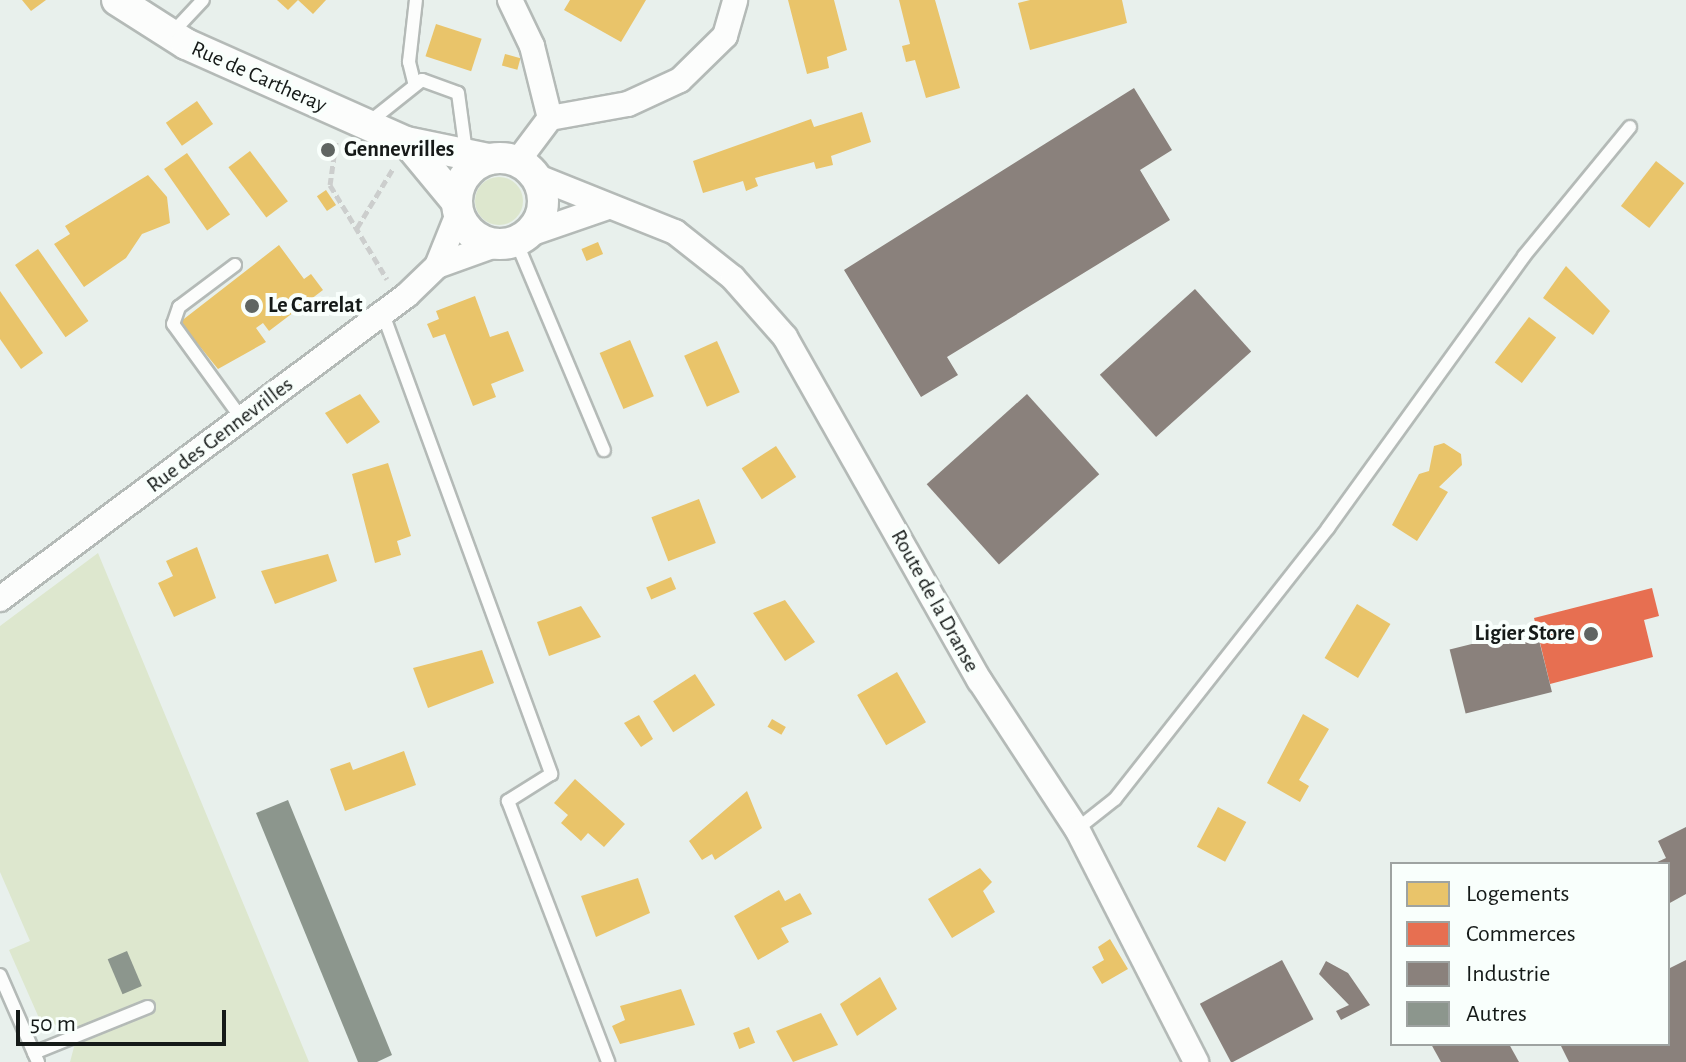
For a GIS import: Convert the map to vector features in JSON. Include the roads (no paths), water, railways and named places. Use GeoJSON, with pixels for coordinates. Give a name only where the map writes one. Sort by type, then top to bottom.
{"type":"FeatureCollection","features":[{"type":"Feature","properties":{"kind":"street","name":"Rue de Cartheray"},"geometry":{"type":"LineString","coordinates":[[117,0],[169,36],[355,120],[404,150],[457,208]]}},
{"type":"Feature","properties":{"kind":"street"},"geometry":{"type":"LineString","coordinates":[[510,0],[532,46],[550,118]]}},
{"type":"Feature","properties":{"kind":"street"},"geometry":{"type":"LineString","coordinates":[[605,208],[513,241],[476,237],[457,208],[465,175],[502,163],[550,118],[628,104],[668,89],[725,36],[735,0]]}},
{"type":"Feature","properties":{"kind":"street","name":"Rue de Cartheray"},"geometry":{"type":"LineString","coordinates":[[404,150],[502,163]]}},
{"type":"Feature","properties":{"kind":"street"},"geometry":{"type":"LineString","coordinates":[[502,163],[542,211],[513,241]]}},
{"type":"Feature","properties":{"kind":"street","name":"Route de la Dranse"},"geometry":{"type":"LineString","coordinates":[[502,163],[605,208],[652,221],[695,246],[785,337],[980,681],[1077,829],[1196,1062]]}},
{"type":"Feature","properties":{"kind":"street","name":"Rue des Gennevrilles"},"geometry":{"type":"LineString","coordinates":[[437,266],[457,208]]}},
{"type":"Feature","properties":{"kind":"street","name":"Rue des Gennevrilles"},"geometry":{"type":"LineString","coordinates":[[0,599],[392,307],[437,266],[513,241]]}},
{"type":"Feature","properties":{"kind":"lane"},"geometry":{"type":"LineString","coordinates":[[169,36],[203,0]]}},
{"type":"Feature","properties":{"kind":"lane"},"geometry":{"type":"LineString","coordinates":[[414,82],[409,62],[416,0]]}},
{"type":"Feature","properties":{"kind":"lane"},"geometry":{"type":"LineString","coordinates":[[355,120],[414,82],[458,93],[502,163]]}},
{"type":"Feature","properties":{"kind":"lane"},"geometry":{"type":"LineString","coordinates":[[1077,829],[1115,799],[1280,589],[1524,256],[1630,127]]}},
{"type":"Feature","properties":{"kind":"lane"},"geometry":{"type":"LineString","coordinates":[[513,241],[604,450]]}},
{"type":"Feature","properties":{"kind":"lane"},"geometry":{"type":"LineString","coordinates":[[235,265],[179,307],[173,324],[242,419]]}},
{"type":"Feature","properties":{"kind":"lane"},"geometry":{"type":"LineString","coordinates":[[392,307],[551,774],[508,801],[608,1062]]}},
{"type":"Feature","properties":{"kind":"lane"},"geometry":{"type":"LineString","coordinates":[[0,975],[4,994],[36,1058],[148,1007]]}},
{"type":"Feature","properties":{"kind":"place","name":"Gennevrilles"},"geometry":{"type":"Point","coordinates":[328,150]}},
{"type":"Feature","properties":{"kind":"place","name":"Le Carrelat"},"geometry":{"type":"Point","coordinates":[252,306]}},
{"type":"Feature","properties":{"kind":"place","name":"Ligier Store"},"geometry":{"type":"Point","coordinates":[1591,634]}}]}
